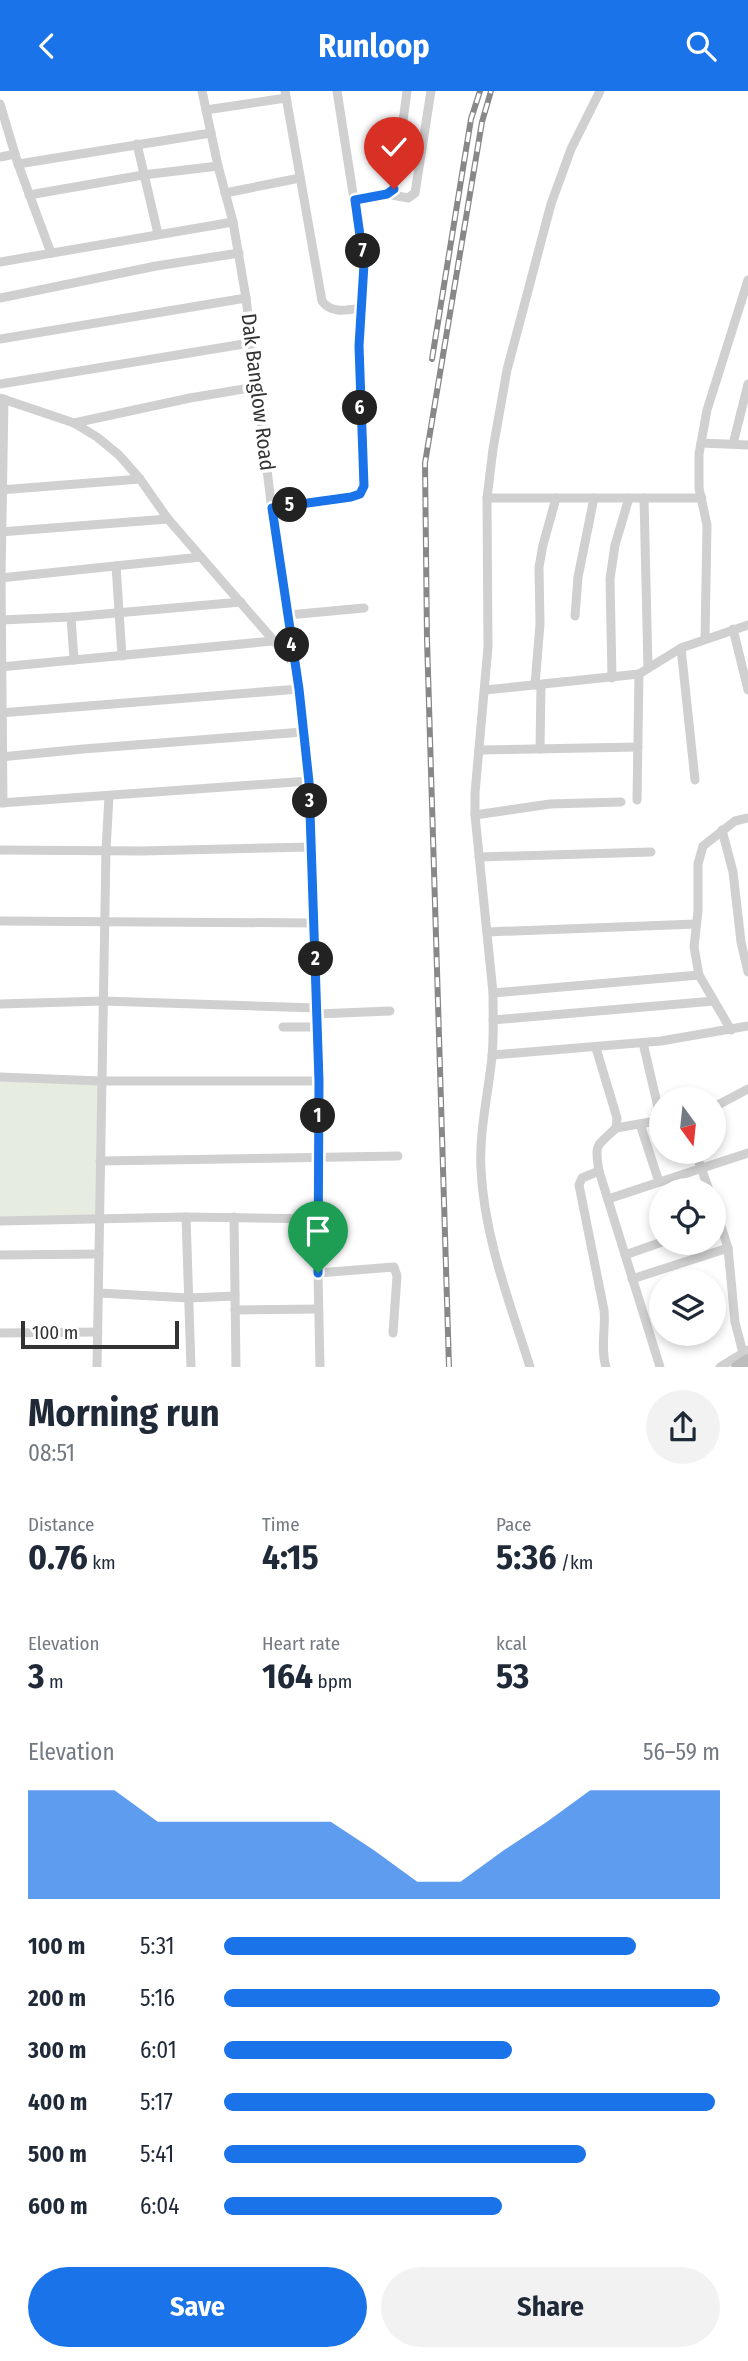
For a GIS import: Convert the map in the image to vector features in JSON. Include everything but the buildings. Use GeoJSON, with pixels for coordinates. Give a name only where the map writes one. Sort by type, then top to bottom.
{"type":"FeatureCollection","features":[{"type":"Feature","properties":{"kind":"main road"},"geometry":{"type":"LineString","coordinates":[[737,1367],[746,1354]]}},
{"type":"Feature","properties":{"kind":"street","name":"Dak Banglow Road"},"geometry":{"type":"LineString","coordinates":[[202,91],[233,222],[246,298],[309,782],[319,1081],[320,1367]]}},
{"type":"Feature","properties":{"kind":"street"},"geometry":{"type":"LineString","coordinates":[[272,508],[351,497],[360,494],[364,486],[359,394],[364,264],[337,91]]}},
{"type":"Feature","properties":{"kind":"street"},"geometry":{"type":"LineString","coordinates":[[387,194],[394,189],[396,182],[407,91]]}},
{"type":"Feature","properties":{"kind":"street"},"geometry":{"type":"LineString","coordinates":[[355,200],[387,194],[408,198],[415,193],[431,91]]}},
{"type":"Feature","properties":{"kind":"street"},"geometry":{"type":"LineString","coordinates":[[530,1367],[496,1255],[484,1204],[481,1167],[482,1126],[492,1055],[493,1020],[493,993],[475,815],[488,647],[487,498],[508,370],[551,204],[571,149],[600,91]]}},
{"type":"Feature","properties":{"kind":"street"},"geometry":{"type":"LineString","coordinates":[[206,110],[286,94],[322,300],[333,310],[361,308]]}},
{"type":"Feature","properties":{"kind":"street"},"geometry":{"type":"LineString","coordinates":[[0,104],[16,159],[51,253]]}},
{"type":"Feature","properties":{"kind":"street"},"geometry":{"type":"LineString","coordinates":[[0,157],[16,159],[211,132]]}},
{"type":"Feature","properties":{"kind":"street"},"geometry":{"type":"LineString","coordinates":[[137,144],[158,234]]}},
{"type":"Feature","properties":{"kind":"street"},"geometry":{"type":"LineString","coordinates":[[29,195],[143,175],[218,166]]}},
{"type":"Feature","properties":{"kind":"street"},"geometry":{"type":"LineString","coordinates":[[225,193],[300,178]]}},
{"type":"Feature","properties":{"kind":"street"},"geometry":{"type":"LineString","coordinates":[[0,262],[233,222]]}},
{"type":"Feature","properties":{"kind":"street"},"geometry":{"type":"LineString","coordinates":[[0,298],[156,266],[239,253]]}},
{"type":"Feature","properties":{"kind":"street"},"geometry":{"type":"LineString","coordinates":[[705,639],[707,525],[698,474],[701,443],[721,360],[748,280]]}},
{"type":"Feature","properties":{"kind":"street"},"geometry":{"type":"LineString","coordinates":[[0,339],[246,298]]}},
{"type":"Feature","properties":{"kind":"street"},"geometry":{"type":"LineString","coordinates":[[0,384],[250,343]]}},
{"type":"Feature","properties":{"kind":"street"},"geometry":{"type":"LineString","coordinates":[[733,444],[748,384]]}},
{"type":"Feature","properties":{"kind":"street"},"geometry":{"type":"LineString","coordinates":[[74,423],[256,387]]}},
{"type":"Feature","properties":{"kind":"street"},"geometry":{"type":"LineString","coordinates":[[295,665],[168,519],[140,479],[119,456],[97,437],[74,423],[2,399],[1,803],[309,782]]}},
{"type":"Feature","properties":{"kind":"street"},"geometry":{"type":"LineString","coordinates":[[701,443],[748,445]]}},
{"type":"Feature","properties":{"kind":"street"},"geometry":{"type":"LineString","coordinates":[[1,490],[140,479]]}},
{"type":"Feature","properties":{"kind":"street"},"geometry":{"type":"LineString","coordinates":[[487,498],[702,498]]}},
{"type":"Feature","properties":{"kind":"street"},"geometry":{"type":"LineString","coordinates":[[540,749],[539,567],[556,498]]}},
{"type":"Feature","properties":{"kind":"street"},"geometry":{"type":"LineString","coordinates":[[575,616],[578,577],[594,498]]}},
{"type":"Feature","properties":{"kind":"street"},"geometry":{"type":"LineString","coordinates":[[612,678],[610,579],[617,537],[629,498]]}},
{"type":"Feature","properties":{"kind":"street"},"geometry":{"type":"LineString","coordinates":[[643,498],[648,668]]}},
{"type":"Feature","properties":{"kind":"street"},"geometry":{"type":"LineString","coordinates":[[1,532],[168,519]]}},
{"type":"Feature","properties":{"kind":"street"},"geometry":{"type":"LineString","coordinates":[[0,578],[201,557]]}},
{"type":"Feature","properties":{"kind":"street"},"geometry":{"type":"LineString","coordinates":[[116,566],[122,656]]}},
{"type":"Feature","properties":{"kind":"street"},"geometry":{"type":"LineString","coordinates":[[1,620],[71,617],[241,602]]}},
{"type":"Feature","properties":{"kind":"street"},"geometry":{"type":"LineString","coordinates":[[288,615],[364,607]]}},
{"type":"Feature","properties":{"kind":"street"},"geometry":{"type":"LineString","coordinates":[[71,617],[74,660]]}},
{"type":"Feature","properties":{"kind":"street"},"geometry":{"type":"LineString","coordinates":[[485,690],[639,674],[681,648],[748,625]]}},
{"type":"Feature","properties":{"kind":"street"},"geometry":{"type":"LineString","coordinates":[[733,629],[748,690]]}},
{"type":"Feature","properties":{"kind":"street"},"geometry":{"type":"LineString","coordinates":[[1,667],[273,641]]}},
{"type":"Feature","properties":{"kind":"street"},"geometry":{"type":"LineString","coordinates":[[681,648],[695,780]]}},
{"type":"Feature","properties":{"kind":"street"},"geometry":{"type":"LineString","coordinates":[[637,800],[639,674]]}},
{"type":"Feature","properties":{"kind":"street"},"geometry":{"type":"LineString","coordinates":[[0,713],[299,689]]}},
{"type":"Feature","properties":{"kind":"street"},"geometry":{"type":"LineString","coordinates":[[1,757],[303,732]]}},
{"type":"Feature","properties":{"kind":"street"},"geometry":{"type":"LineString","coordinates":[[479,750],[638,747]]}},
{"type":"Feature","properties":{"kind":"street"},"geometry":{"type":"LineString","coordinates":[[97,1367],[104,922],[109,796]]}},
{"type":"Feature","properties":{"kind":"street"},"geometry":{"type":"LineString","coordinates":[[475,815],[542,804],[621,802]]}},
{"type":"Feature","properties":{"kind":"street"},"geometry":{"type":"LineString","coordinates":[[731,1030],[699,975],[694,947],[698,911],[698,864],[703,846],[735,821],[748,818]]}},
{"type":"Feature","properties":{"kind":"street"},"geometry":{"type":"LineString","coordinates":[[722,830],[733,872],[741,942],[748,972]]}},
{"type":"Feature","properties":{"kind":"street"},"geometry":{"type":"LineString","coordinates":[[0,850],[313,847]]}},
{"type":"Feature","properties":{"kind":"street"},"geometry":{"type":"LineString","coordinates":[[479,857],[651,852]]}},
{"type":"Feature","properties":{"kind":"street"},"geometry":{"type":"LineString","coordinates":[[0,921],[315,923]]}},
{"type":"Feature","properties":{"kind":"street"},"geometry":{"type":"LineString","coordinates":[[487,932],[696,924]]}},
{"type":"Feature","properties":{"kind":"street"},"geometry":{"type":"LineString","coordinates":[[493,993],[699,975]]}},
{"type":"Feature","properties":{"kind":"street"},"geometry":{"type":"LineString","coordinates":[[493,1020],[714,1000]]}},
{"type":"Feature","properties":{"kind":"street"},"geometry":{"type":"LineString","coordinates":[[0,1004],[103,1001],[317,1011],[390,1011]]}},
{"type":"Feature","properties":{"kind":"street"},"geometry":{"type":"LineString","coordinates":[[492,1055],[643,1043],[748,1026]]}},
{"type":"Feature","properties":{"kind":"street"},"geometry":{"type":"LineString","coordinates":[[283,1027],[317,1027]]}},
{"type":"Feature","properties":{"kind":"street"},"geometry":{"type":"LineString","coordinates":[[643,1043],[653,1087]]}},
{"type":"Feature","properties":{"kind":"street"},"geometry":{"type":"LineString","coordinates":[[596,1048],[617,1118],[616,1128]]}},
{"type":"Feature","properties":{"kind":"street"},"geometry":{"type":"LineString","coordinates":[[0,1077],[101,1081],[319,1081]]}},
{"type":"Feature","properties":{"kind":"street"},"geometry":{"type":"LineString","coordinates":[[726,1101],[748,1089]]}},
{"type":"Feature","properties":{"kind":"street"},"geometry":{"type":"LineString","coordinates":[[649,1122],[616,1128],[597,1145],[596,1153],[599,1171],[660,1367]]}},
{"type":"Feature","properties":{"kind":"street"},"geometry":{"type":"LineString","coordinates":[[640,1124],[658,1178]]}},
{"type":"Feature","properties":{"kind":"street"},"geometry":{"type":"LineString","coordinates":[[671,1178],[748,1153]]}},
{"type":"Feature","properties":{"kind":"street"},"geometry":{"type":"LineString","coordinates":[[100,1161],[398,1156]]}},
{"type":"Feature","properties":{"kind":"street"},"geometry":{"type":"LineString","coordinates":[[700,1164],[705,1178]]}},
{"type":"Feature","properties":{"kind":"street"},"geometry":{"type":"LineString","coordinates":[[599,1171],[582,1178],[579,1185],[604,1310],[606,1326],[602,1347],[606,1367]]}},
{"type":"Feature","properties":{"kind":"street"},"geometry":{"type":"LineString","coordinates":[[608,1199],[649,1185]]}},
{"type":"Feature","properties":{"kind":"street"},"geometry":{"type":"LineString","coordinates":[[0,1221],[186,1217],[319,1219]]}},
{"type":"Feature","properties":{"kind":"street"},"geometry":{"type":"LineString","coordinates":[[186,1217],[191,1367]]}},
{"type":"Feature","properties":{"kind":"street"},"geometry":{"type":"LineString","coordinates":[[234,1217],[236,1367]]}},
{"type":"Feature","properties":{"kind":"street"},"geometry":{"type":"LineString","coordinates":[[720,1367],[746,1354],[734,1322],[726,1243]]}},
{"type":"Feature","properties":{"kind":"street"},"geometry":{"type":"LineString","coordinates":[[625,1255],[649,1247]]}},
{"type":"Feature","properties":{"kind":"street"},"geometry":{"type":"LineString","coordinates":[[632,1279],[728,1248]]}},
{"type":"Feature","properties":{"kind":"street"},"geometry":{"type":"LineString","coordinates":[[0,1255],[99,1254]]}},
{"type":"Feature","properties":{"kind":"street"},"geometry":{"type":"LineString","coordinates":[[318,1273],[394,1267],[397,1276],[393,1333]]}},
{"type":"Feature","properties":{"kind":"street"},"geometry":{"type":"LineString","coordinates":[[99,1293],[189,1298],[235,1296]]}},
{"type":"Feature","properties":{"kind":"street"},"geometry":{"type":"LineString","coordinates":[[235,1310],[318,1309]]}},
{"type":"Feature","properties":{"kind":"street"},"geometry":{"type":"LineString","coordinates":[[0,1333],[98,1332]]}},
{"type":"Feature","properties":{"kind":"shaded area"},"geometry":{"type":"Polygon","coordinates":[[[0,1077],[101,1081],[100,1219],[0,1221],[0,1077]]]}},
{"type":"Feature","properties":{"kind":"railway"},"geometry":{"type":"LineString","coordinates":[[432,359],[471,119],[480,91]]}},
{"type":"Feature","properties":{"kind":"railway"},"geometry":{"type":"LineString","coordinates":[[449,1367],[427,639],[425,463],[482,122],[491,91]]}},
{"type":"Feature","properties":{"kind":"route"},"geometry":{"type":"LineString","coordinates":[[318,1273],[319,1081],[309,782],[299,689],[272,508],[351,497],[360,494],[364,486],[359,394],[364,264],[355,200],[387,194],[394,189]]}}]}
